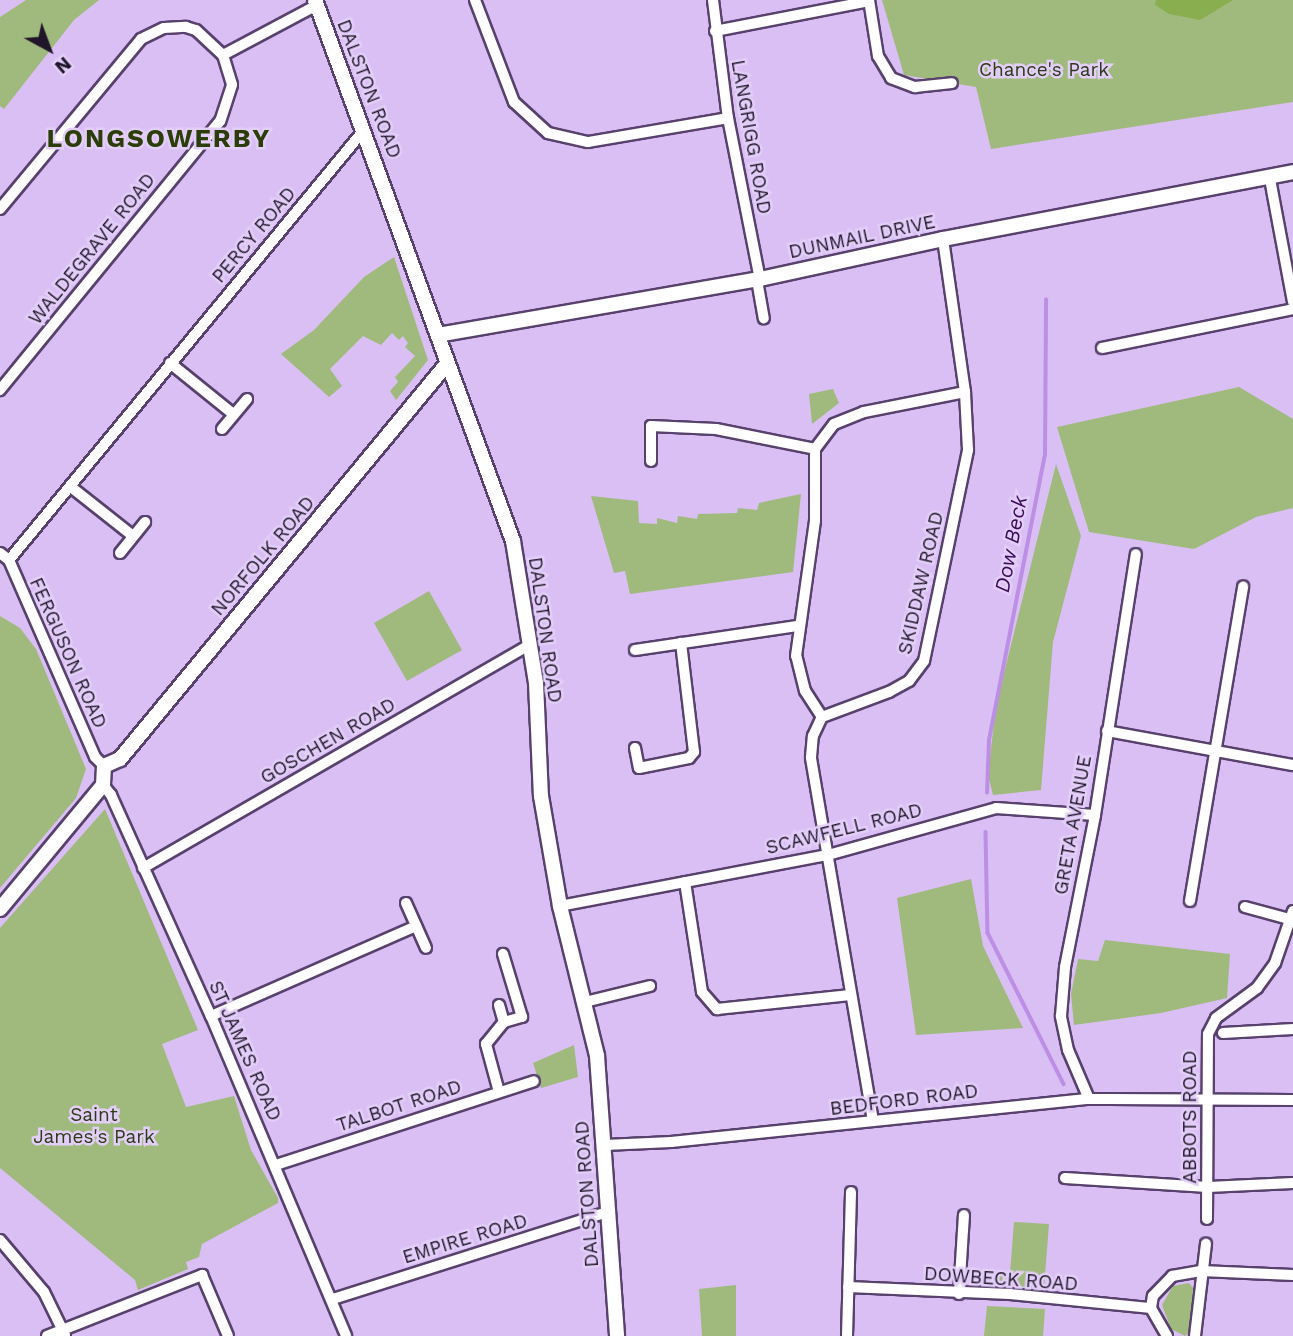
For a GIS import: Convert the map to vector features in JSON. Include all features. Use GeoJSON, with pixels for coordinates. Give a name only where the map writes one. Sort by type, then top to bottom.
{"type":"FeatureCollection","features":[{"type":"Feature","properties":{"kind":"street"},"geometry":{"type":"LineString","coordinates":[[475,0],[514,102],[548,133],[589,142],[728,118]]}},
{"type":"Feature","properties":{"kind":"street","name":"LANGRIGG ROAD"},"geometry":{"type":"LineString","coordinates":[[713,0],[728,118],[764,318]]}},
{"type":"Feature","properties":{"kind":"street"},"geometry":{"type":"LineString","coordinates":[[715,31],[869,0],[878,56],[891,78],[915,87],[952,83]]}},
{"type":"Feature","properties":{"kind":"street"},"geometry":{"type":"LineString","coordinates":[[0,209],[141,38],[164,28],[186,27],[223,55],[316,3]]}},
{"type":"Feature","properties":{"kind":"street","name":"DALSTON ROAD"},"geometry":{"type":"LineString","coordinates":[[316,3],[438,335],[446,365],[513,541],[530,645],[541,796],[559,906],[597,1056],[617,1336]]}},
{"type":"Feature","properties":{"kind":"street","name":"WALDEGRAVE ROAD"},"geometry":{"type":"LineString","coordinates":[[0,390],[220,121],[232,85],[223,55]]}},
{"type":"Feature","properties":{"kind":"street","name":"PERCY ROAD"},"geometry":{"type":"LineString","coordinates":[[4,557],[71,487],[170,363],[364,130]]}},
{"type":"Feature","properties":{"kind":"street","name":"DUNMAIL DRIVE"},"geometry":{"type":"LineString","coordinates":[[438,335],[758,279],[943,239],[1270,179],[1293,172]]}},
{"type":"Feature","properties":{"kind":"street"},"geometry":{"type":"LineString","coordinates":[[1270,179],[1293,302]]}},
{"type":"Feature","properties":{"kind":"street"},"geometry":{"type":"LineString","coordinates":[[0,188],[11,196]]}},
{"type":"Feature","properties":{"kind":"street","name":"SKIDDAW ROAD"},"geometry":{"type":"LineString","coordinates":[[822,717],[889,692],[909,681],[924,661],[968,450],[965,392],[943,239]]}},
{"type":"Feature","properties":{"kind":"street"},"geometry":{"type":"LineString","coordinates":[[1102,348],[1293,309]]}},
{"type":"Feature","properties":{"kind":"street"},"geometry":{"type":"LineString","coordinates":[[170,363],[232,413]]}},
{"type":"Feature","properties":{"kind":"street","name":"NORFOLK ROAD"},"geometry":{"type":"LineString","coordinates":[[104,766],[120,759],[446,365]]}},
{"type":"Feature","properties":{"kind":"street"},"geometry":{"type":"LineString","coordinates":[[873,1121],[811,757],[813,736],[822,717],[805,691],[796,656],[797,626],[815,521],[815,449],[834,424],[864,412],[965,392]]}},
{"type":"Feature","properties":{"kind":"street"},"geometry":{"type":"LineString","coordinates":[[222,429],[232,413],[247,399]]}},
{"type":"Feature","properties":{"kind":"street"},"geometry":{"type":"LineString","coordinates":[[651,461],[651,426],[716,429],[815,449]]}},
{"type":"Feature","properties":{"kind":"street"},"geometry":{"type":"LineString","coordinates":[[71,487],[133,536]]}},
{"type":"Feature","properties":{"kind":"street"},"geometry":{"type":"LineString","coordinates":[[120,553],[145,522]]}},
{"type":"Feature","properties":{"kind":"street","name":"GRETA AVENUE"},"geometry":{"type":"LineString","coordinates":[[1089,1099],[1068,1050],[1061,1016],[1065,967],[1095,815],[1136,554]]}},
{"type":"Feature","properties":{"kind":"street","name":"FERGUSON ROAD"},"geometry":{"type":"LineString","coordinates":[[4,557],[95,757],[104,766]]}},
{"type":"Feature","properties":{"kind":"street"},"geometry":{"type":"LineString","coordinates":[[1190,901],[1213,751],[1243,586]]}},
{"type":"Feature","properties":{"kind":"street"},"geometry":{"type":"LineString","coordinates":[[635,650],[797,626]]}},
{"type":"Feature","properties":{"kind":"street"},"geometry":{"type":"LineString","coordinates":[[635,748],[639,768],[689,758],[694,752],[681,643]]}},
{"type":"Feature","properties":{"kind":"street","name":"GOSCHEN ROAD"},"geometry":{"type":"LineString","coordinates":[[142,868],[530,645]]}},
{"type":"Feature","properties":{"kind":"street"},"geometry":{"type":"LineString","coordinates":[[1107,731],[1293,765]]}},
{"type":"Feature","properties":{"kind":"street"},"geometry":{"type":"LineString","coordinates":[[0,909],[103,785],[104,766]]}},
{"type":"Feature","properties":{"kind":"street","name":"ST JAMES ROAD"},"geometry":{"type":"LineString","coordinates":[[103,785],[111,795],[211,1016],[333,1299],[346,1336]]}},
{"type":"Feature","properties":{"kind":"street","name":"SCAWFELL ROAD"},"geometry":{"type":"LineString","coordinates":[[559,906],[828,855],[996,808],[1095,815]]}},
{"type":"Feature","properties":{"kind":"street"},"geometry":{"type":"LineString","coordinates":[[685,882],[702,992],[717,1009],[850,995]]}},
{"type":"Feature","properties":{"kind":"street"},"geometry":{"type":"LineString","coordinates":[[406,903],[426,948]]}},
{"type":"Feature","properties":{"kind":"street"},"geometry":{"type":"LineString","coordinates":[[1245,907],[1293,917]]}},
{"type":"Feature","properties":{"kind":"street","name":"ABBOTS ROAD"},"geometry":{"type":"LineString","coordinates":[[1207,1219],[1208,1034],[1216,1018],[1257,988],[1275,963],[1293,917]]}},
{"type":"Feature","properties":{"kind":"street"},"geometry":{"type":"LineString","coordinates":[[211,1016],[416,926]]}},
{"type":"Feature","properties":{"kind":"street"},"geometry":{"type":"LineString","coordinates":[[499,1092],[486,1044],[505,1022],[522,1017],[503,954]]}},
{"type":"Feature","properties":{"kind":"street"},"geometry":{"type":"LineString","coordinates":[[585,1002],[650,986]]}},
{"type":"Feature","properties":{"kind":"street"},"geometry":{"type":"LineString","coordinates":[[499,1005],[505,1022]]}},
{"type":"Feature","properties":{"kind":"street"},"geometry":{"type":"LineString","coordinates":[[1223,1033],[1293,1029]]}},
{"type":"Feature","properties":{"kind":"street","name":"TALBOT ROAD"},"geometry":{"type":"LineString","coordinates":[[276,1165],[534,1081]]}},
{"type":"Feature","properties":{"kind":"street","name":"BEDFORD ROAD"},"geometry":{"type":"LineString","coordinates":[[605,1145],[1089,1099],[1208,1103],[1293,1100]]}},
{"type":"Feature","properties":{"kind":"street"},"geometry":{"type":"LineString","coordinates":[[1065,1178],[1208,1187],[1293,1183]]}},
{"type":"Feature","properties":{"kind":"street"},"geometry":{"type":"LineString","coordinates":[[847,1336],[851,1192]]}},
{"type":"Feature","properties":{"kind":"street","name":"EMPIRE ROAD"},"geometry":{"type":"LineString","coordinates":[[333,1299],[607,1212]]}},
{"type":"Feature","properties":{"kind":"street"},"geometry":{"type":"LineString","coordinates":[[960,1294],[964,1215]]}},
{"type":"Feature","properties":{"kind":"street"},"geometry":{"type":"LineString","coordinates":[[0,1240],[44,1292],[64,1333]]}},
{"type":"Feature","properties":{"kind":"street"},"geometry":{"type":"LineString","coordinates":[[1195,1336],[1206,1244]]}},
{"type":"Feature","properties":{"kind":"street"},"geometry":{"type":"LineString","coordinates":[[1167,1336],[1151,1308],[1153,1296],[1172,1276],[1201,1270],[1293,1275]]}},
{"type":"Feature","properties":{"kind":"street"},"geometry":{"type":"LineString","coordinates":[[47,1336],[64,1333],[202,1275],[228,1336]]}},
{"type":"Feature","properties":{"kind":"street","name":"DOWBECK ROAD"},"geometry":{"type":"LineString","coordinates":[[848,1287],[960,1294],[1010,1294],[1151,1308]]}},
{"type":"Feature","properties":{"kind":"green space"},"geometry":{"type":"Polygon","coordinates":[[[26,0],[99,0],[74,20],[4,109],[0,106],[0,17],[26,0]]]}},
{"type":"Feature","properties":{"kind":"green space","name":"Chance's Park"},"geometry":{"type":"Polygon","coordinates":[[[882,0],[1293,0],[1293,102],[991,149],[976,87],[904,75],[882,0]]]}},
{"type":"Feature","properties":{"kind":"green space"},"geometry":{"type":"Polygon","coordinates":[[[1156,0],[1233,0],[1200,20],[1169,14],[1155,5],[1156,0]]]}},
{"type":"Feature","properties":{"kind":"green space"},"geometry":{"type":"Polygon","coordinates":[[[394,257],[428,360],[396,400],[390,391],[398,382],[395,377],[415,356],[405,347],[408,343],[403,336],[399,340],[392,333],[381,345],[363,336],[330,369],[342,386],[329,397],[281,354],[314,330],[364,277],[394,257]]]}},
{"type":"Feature","properties":{"kind":"green space"},"geometry":{"type":"Polygon","coordinates":[[[1239,387],[1293,419],[1293,508],[1256,517],[1194,549],[1089,532],[1057,427],[1239,387]]]}},
{"type":"Feature","properties":{"kind":"green space"},"geometry":{"type":"Polygon","coordinates":[[[833,389],[839,403],[812,424],[809,394],[833,389]]]}},
{"type":"Feature","properties":{"kind":"green space"},"geometry":{"type":"Polygon","coordinates":[[[1056,464],[1081,536],[1053,642],[1041,790],[993,795],[988,775],[996,705],[1056,464]]]}},
{"type":"Feature","properties":{"kind":"green space"},"geometry":{"type":"Polygon","coordinates":[[[801,494],[793,572],[630,594],[625,571],[614,573],[591,496],[638,501],[639,523],[657,524],[657,518],[677,523],[678,516],[697,519],[698,514],[737,513],[738,508],[757,510],[759,503],[801,494]]]}},
{"type":"Feature","properties":{"kind":"green space"},"geometry":{"type":"Polygon","coordinates":[[[429,591],[462,650],[407,681],[374,623],[429,591]]]}},
{"type":"Feature","properties":{"kind":"green space"},"geometry":{"type":"Polygon","coordinates":[[[0,616],[20,628],[36,649],[86,769],[76,798],[0,888],[0,616]]]}},
{"type":"Feature","properties":{"kind":"green space","name":"Saint James's Park"},"geometry":{"type":"Polygon","coordinates":[[[105,809],[198,1030],[162,1044],[186,1107],[234,1096],[251,1150],[278,1198],[278,1203],[202,1244],[199,1257],[186,1262],[188,1269],[138,1290],[135,1280],[0,1168],[0,928],[105,809]]]}},
{"type":"Feature","properties":{"kind":"green space"},"geometry":{"type":"Polygon","coordinates":[[[971,879],[983,946],[1023,1028],[916,1035],[897,898],[971,879]]]}},
{"type":"Feature","properties":{"kind":"green space"},"geometry":{"type":"Polygon","coordinates":[[[1105,940],[1230,954],[1227,998],[1161,1013],[1074,1025],[1071,994],[1078,959],[1098,961],[1105,940]]]}},
{"type":"Feature","properties":{"kind":"green space"},"geometry":{"type":"Polygon","coordinates":[[[574,1045],[578,1077],[541,1088],[533,1063],[574,1045]]]}},
{"type":"Feature","properties":{"kind":"green space"},"geometry":{"type":"Polygon","coordinates":[[[1014,1222],[1049,1224],[1044,1288],[975,1283],[976,1270],[1010,1273],[1014,1222]]]}},
{"type":"Feature","properties":{"kind":"green space"},"geometry":{"type":"Polygon","coordinates":[[[1189,1283],[1193,1288],[1190,1332],[1185,1336],[1171,1329],[1162,1305],[1173,1286],[1189,1283]]]}},
{"type":"Feature","properties":{"kind":"green space"},"geometry":{"type":"Polygon","coordinates":[[[736,1285],[736,1336],[702,1336],[699,1289],[736,1285]]]}},
{"type":"Feature","properties":{"kind":"green space"},"geometry":{"type":"Polygon","coordinates":[[[987,1306],[1045,1309],[1043,1336],[984,1336],[987,1306]]]}},
{"type":"Feature","properties":{"kind":"waterway","name":"Dow Beck"},"geometry":{"type":"LineString","coordinates":[[987,793],[989,740],[1045,455],[1046,300]]}},
{"type":"Feature","properties":{"kind":"waterway","name":"Dow Beck"},"geometry":{"type":"LineString","coordinates":[[986,832],[988,933],[1064,1084]]}},
{"type":"Feature","properties":{"kind":"district","name":"LONGSOWERBY"},"geometry":{"type":"Point","coordinates":[159,139]}}]}
